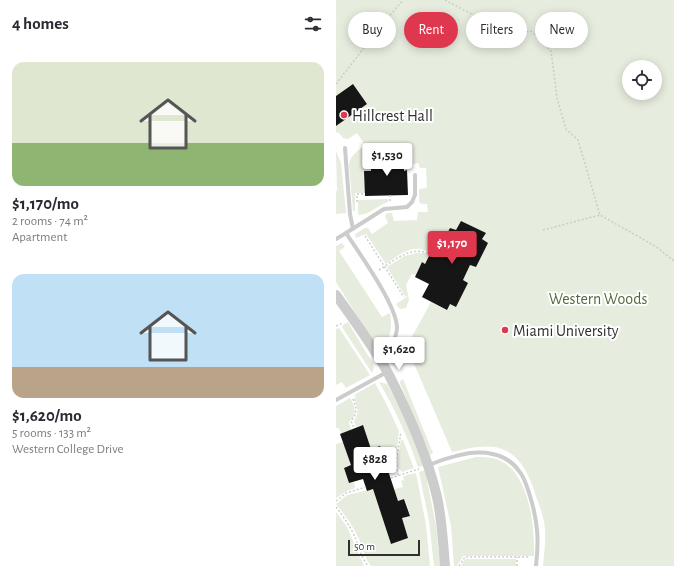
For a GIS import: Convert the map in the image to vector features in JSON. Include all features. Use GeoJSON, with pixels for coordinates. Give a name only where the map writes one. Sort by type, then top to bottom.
{"type":"FeatureCollection","features":[{"type":"Feature","properties":{"kind":"street"},"geometry":{"type":"LineString","coordinates":[[336,295],[378,357],[408,415],[428,466],[437,497],[443,535],[445,566]]}},
{"type":"Feature","properties":{"kind":"lane"},"geometry":{"type":"LineString","coordinates":[[345,148],[350,217],[353,228]]}},
{"type":"Feature","properties":{"kind":"lane"},"geometry":{"type":"LineString","coordinates":[[336,239],[384,209],[407,206],[412,202],[415,195],[415,174]]}},
{"type":"Feature","properties":{"kind":"lane"},"geometry":{"type":"LineString","coordinates":[[346,233],[394,310],[397,327],[393,340],[389,348],[378,357]]}},
{"type":"Feature","properties":{"kind":"lane"},"geometry":{"type":"LineString","coordinates":[[336,400],[387,372]]}},
{"type":"Feature","properties":{"kind":"lane"},"geometry":{"type":"LineString","coordinates":[[428,466],[440,460],[480,452],[492,454],[511,462],[519,470],[523,477],[535,514],[538,534],[536,566]]}},
{"type":"Feature","properties":{"kind":"path"},"geometry":{"type":"LineString","coordinates":[[336,84],[367,44],[376,28],[403,0]]}},
{"type":"Feature","properties":{"kind":"path"},"geometry":{"type":"LineString","coordinates":[[445,0],[479,18],[504,36],[531,31],[551,51],[557,98],[566,129],[578,140],[600,215]]}},
{"type":"Feature","properties":{"kind":"path"},"geometry":{"type":"LineString","coordinates":[[350,217],[357,214],[357,194],[365,194]]}},
{"type":"Feature","properties":{"kind":"path"},"geometry":{"type":"LineString","coordinates":[[543,230],[600,215],[655,246],[674,261]]}},
{"type":"Feature","properties":{"kind":"path"},"geometry":{"type":"LineString","coordinates":[[365,236],[404,297]]}},
{"type":"Feature","properties":{"kind":"path"},"geometry":{"type":"LineString","coordinates":[[373,275],[407,253],[421,251],[430,254]]}},
{"type":"Feature","properties":{"kind":"path"},"geometry":{"type":"LineString","coordinates":[[336,328],[340,325]]}},
{"type":"Feature","properties":{"kind":"path"},"geometry":{"type":"LineString","coordinates":[[349,392],[354,401],[356,410],[356,414],[351,422],[354,428]]}},
{"type":"Feature","properties":{"kind":"path"},"geometry":{"type":"LineString","coordinates":[[398,475],[396,462],[402,432]]}},
{"type":"Feature","properties":{"kind":"path"},"geometry":{"type":"LineString","coordinates":[[391,478],[428,466]]}},
{"type":"Feature","properties":{"kind":"path"},"geometry":{"type":"LineString","coordinates":[[336,501],[346,493],[366,487]]}},
{"type":"Feature","properties":{"kind":"path"},"geometry":{"type":"LineString","coordinates":[[336,507],[344,517],[354,535],[368,566]]}},
{"type":"Feature","properties":{"kind":"path"},"geometry":{"type":"LineString","coordinates":[[459,566],[465,557],[537,557]]}},
{"type":"Feature","properties":{"kind":"path"},"geometry":{"type":"LineString","coordinates":[[517,557],[517,566]]}},
{"type":"Feature","properties":{"kind":"green space","name":"Miami University"},"geometry":{"type":"Polygon","coordinates":[[[336,0],[674,0],[674,566],[543,566],[545,529],[543,518],[531,482],[518,460],[512,454],[495,447],[478,447],[452,452],[412,359],[402,364],[396,365],[391,363],[390,359],[395,349],[403,353],[431,302],[446,310],[450,304],[456,307],[468,283],[463,280],[470,265],[476,267],[488,243],[482,239],[485,233],[461,221],[456,230],[450,228],[439,250],[443,256],[421,249],[416,249],[402,253],[386,264],[366,234],[356,238],[355,234],[365,228],[368,228],[372,234],[388,223],[385,216],[387,213],[392,213],[394,221],[417,220],[418,212],[428,212],[427,204],[422,204],[419,202],[419,189],[427,188],[426,168],[420,168],[418,163],[413,164],[413,147],[409,145],[396,148],[396,152],[379,152],[379,161],[371,162],[371,171],[365,171],[365,193],[355,193],[355,211],[353,211],[349,165],[357,151],[365,145],[357,133],[348,139],[343,138],[338,132],[336,133],[336,126],[367,104],[353,84],[336,96],[336,0]]]}},
{"type":"Feature","properties":{"kind":"green space"},"geometry":{"type":"Polygon","coordinates":[[[336,151],[341,163],[346,213],[336,214],[337,191],[336,151]]]}},
{"type":"Feature","properties":{"kind":"green space"},"geometry":{"type":"Polygon","coordinates":[[[388,199],[388,202],[370,212],[358,215],[358,200],[388,199]]]}},
{"type":"Feature","properties":{"kind":"green space"},"geometry":{"type":"Polygon","coordinates":[[[342,243],[345,247],[339,251],[382,317],[390,313],[390,335],[383,346],[376,346],[336,282],[336,246],[342,243]]]}},
{"type":"Feature","properties":{"kind":"green space"},"geometry":{"type":"Polygon","coordinates":[[[416,253],[425,253],[429,255],[425,264],[422,262],[416,275],[412,274],[406,285],[409,300],[406,308],[400,309],[396,304],[407,297],[387,267],[404,256],[416,253]]]}},
{"type":"Feature","properties":{"kind":"green space"},"geometry":{"type":"Polygon","coordinates":[[[348,322],[373,364],[374,368],[372,373],[342,327],[348,322]]]}},
{"type":"Feature","properties":{"kind":"green space"},"geometry":{"type":"Polygon","coordinates":[[[339,328],[370,375],[346,388],[342,382],[336,385],[336,329],[339,328]]]}},
{"type":"Feature","properties":{"kind":"green space"},"geometry":{"type":"Polygon","coordinates":[[[403,379],[433,453],[430,455],[400,383],[403,379]]]}},
{"type":"Feature","properties":{"kind":"green space"},"geometry":{"type":"Polygon","coordinates":[[[379,382],[387,384],[398,404],[408,424],[423,466],[418,467],[401,424],[379,382]]]}},
{"type":"Feature","properties":{"kind":"green space"},"geometry":{"type":"Polygon","coordinates":[[[375,383],[399,431],[396,457],[392,456],[391,461],[386,463],[380,446],[371,449],[362,425],[356,427],[354,421],[357,415],[357,410],[354,399],[356,397],[354,395],[375,383]]]}},
{"type":"Feature","properties":{"kind":"green space"},"geometry":{"type":"Polygon","coordinates":[[[350,398],[354,404],[355,410],[352,419],[349,422],[351,431],[341,434],[339,428],[336,428],[336,406],[350,398]]]}},
{"type":"Feature","properties":{"kind":"green space"},"geometry":{"type":"Polygon","coordinates":[[[401,440],[403,440],[414,468],[402,472],[398,469],[397,463],[401,440]]]}},
{"type":"Feature","properties":{"kind":"green space"},"geometry":{"type":"Polygon","coordinates":[[[343,442],[353,464],[344,468],[349,483],[354,482],[355,488],[336,498],[336,444],[343,442]]]}},
{"type":"Feature","properties":{"kind":"green space"},"geometry":{"type":"Polygon","coordinates":[[[476,457],[492,458],[504,463],[514,472],[522,484],[531,514],[534,556],[463,556],[457,566],[454,566],[451,526],[438,467],[476,457]]]}},
{"type":"Feature","properties":{"kind":"green space"},"geometry":{"type":"Polygon","coordinates":[[[425,470],[436,526],[440,566],[434,566],[429,521],[419,472],[425,470]]]}},
{"type":"Feature","properties":{"kind":"green space"},"geometry":{"type":"Polygon","coordinates":[[[416,473],[426,525],[430,566],[371,566],[354,530],[346,516],[336,504],[347,495],[373,489],[391,544],[408,538],[402,518],[410,515],[405,499],[398,501],[394,489],[403,487],[401,481],[404,480],[403,476],[416,473]]]}},
{"type":"Feature","properties":{"kind":"green space"},"geometry":{"type":"Polygon","coordinates":[[[336,512],[347,527],[364,566],[336,566],[336,512]]]}},
{"type":"Feature","properties":{"kind":"green space"},"geometry":{"type":"Polygon","coordinates":[[[465,559],[516,559],[516,566],[461,566],[465,559]]]}},
{"type":"Feature","properties":{"kind":"building","name":"Hillcrest Hall"},"geometry":{"type":"Polygon","coordinates":[[[353,84],[367,104],[336,126],[336,96],[353,84]]]}},
{"type":"Feature","properties":{"kind":"building"},"geometry":{"type":"Polygon","coordinates":[[[378,152],[397,152],[397,160],[404,160],[404,171],[407,170],[408,195],[365,196],[364,171],[371,171],[371,162],[379,161],[378,152]]]}},
{"type":"Feature","properties":{"kind":"building"},"geometry":{"type":"Polygon","coordinates":[[[461,221],[486,233],[482,239],[488,243],[476,267],[470,265],[463,280],[468,283],[456,307],[450,304],[447,310],[422,297],[429,284],[415,277],[422,262],[425,264],[432,250],[437,253],[450,228],[456,230],[461,221]]]}},
{"type":"Feature","properties":{"kind":"building"},"geometry":{"type":"Polygon","coordinates":[[[363,425],[371,449],[380,446],[398,501],[404,499],[410,516],[402,518],[408,538],[391,544],[373,489],[367,491],[363,479],[349,483],[344,468],[351,465],[340,434],[363,425]]]}},
{"type":"Feature","properties":{"kind":"place","name":"Hillcrest Hall"},"geometry":{"type":"Point","coordinates":[344,115]}},
{"type":"Feature","properties":{"kind":"place","name":"Miami University"},"geometry":{"type":"Point","coordinates":[505,330]}},
{"type":"Feature","properties":{"kind":"park label","name":"Western Woods"},"geometry":{"type":"Point","coordinates":[598,298]}}]}
